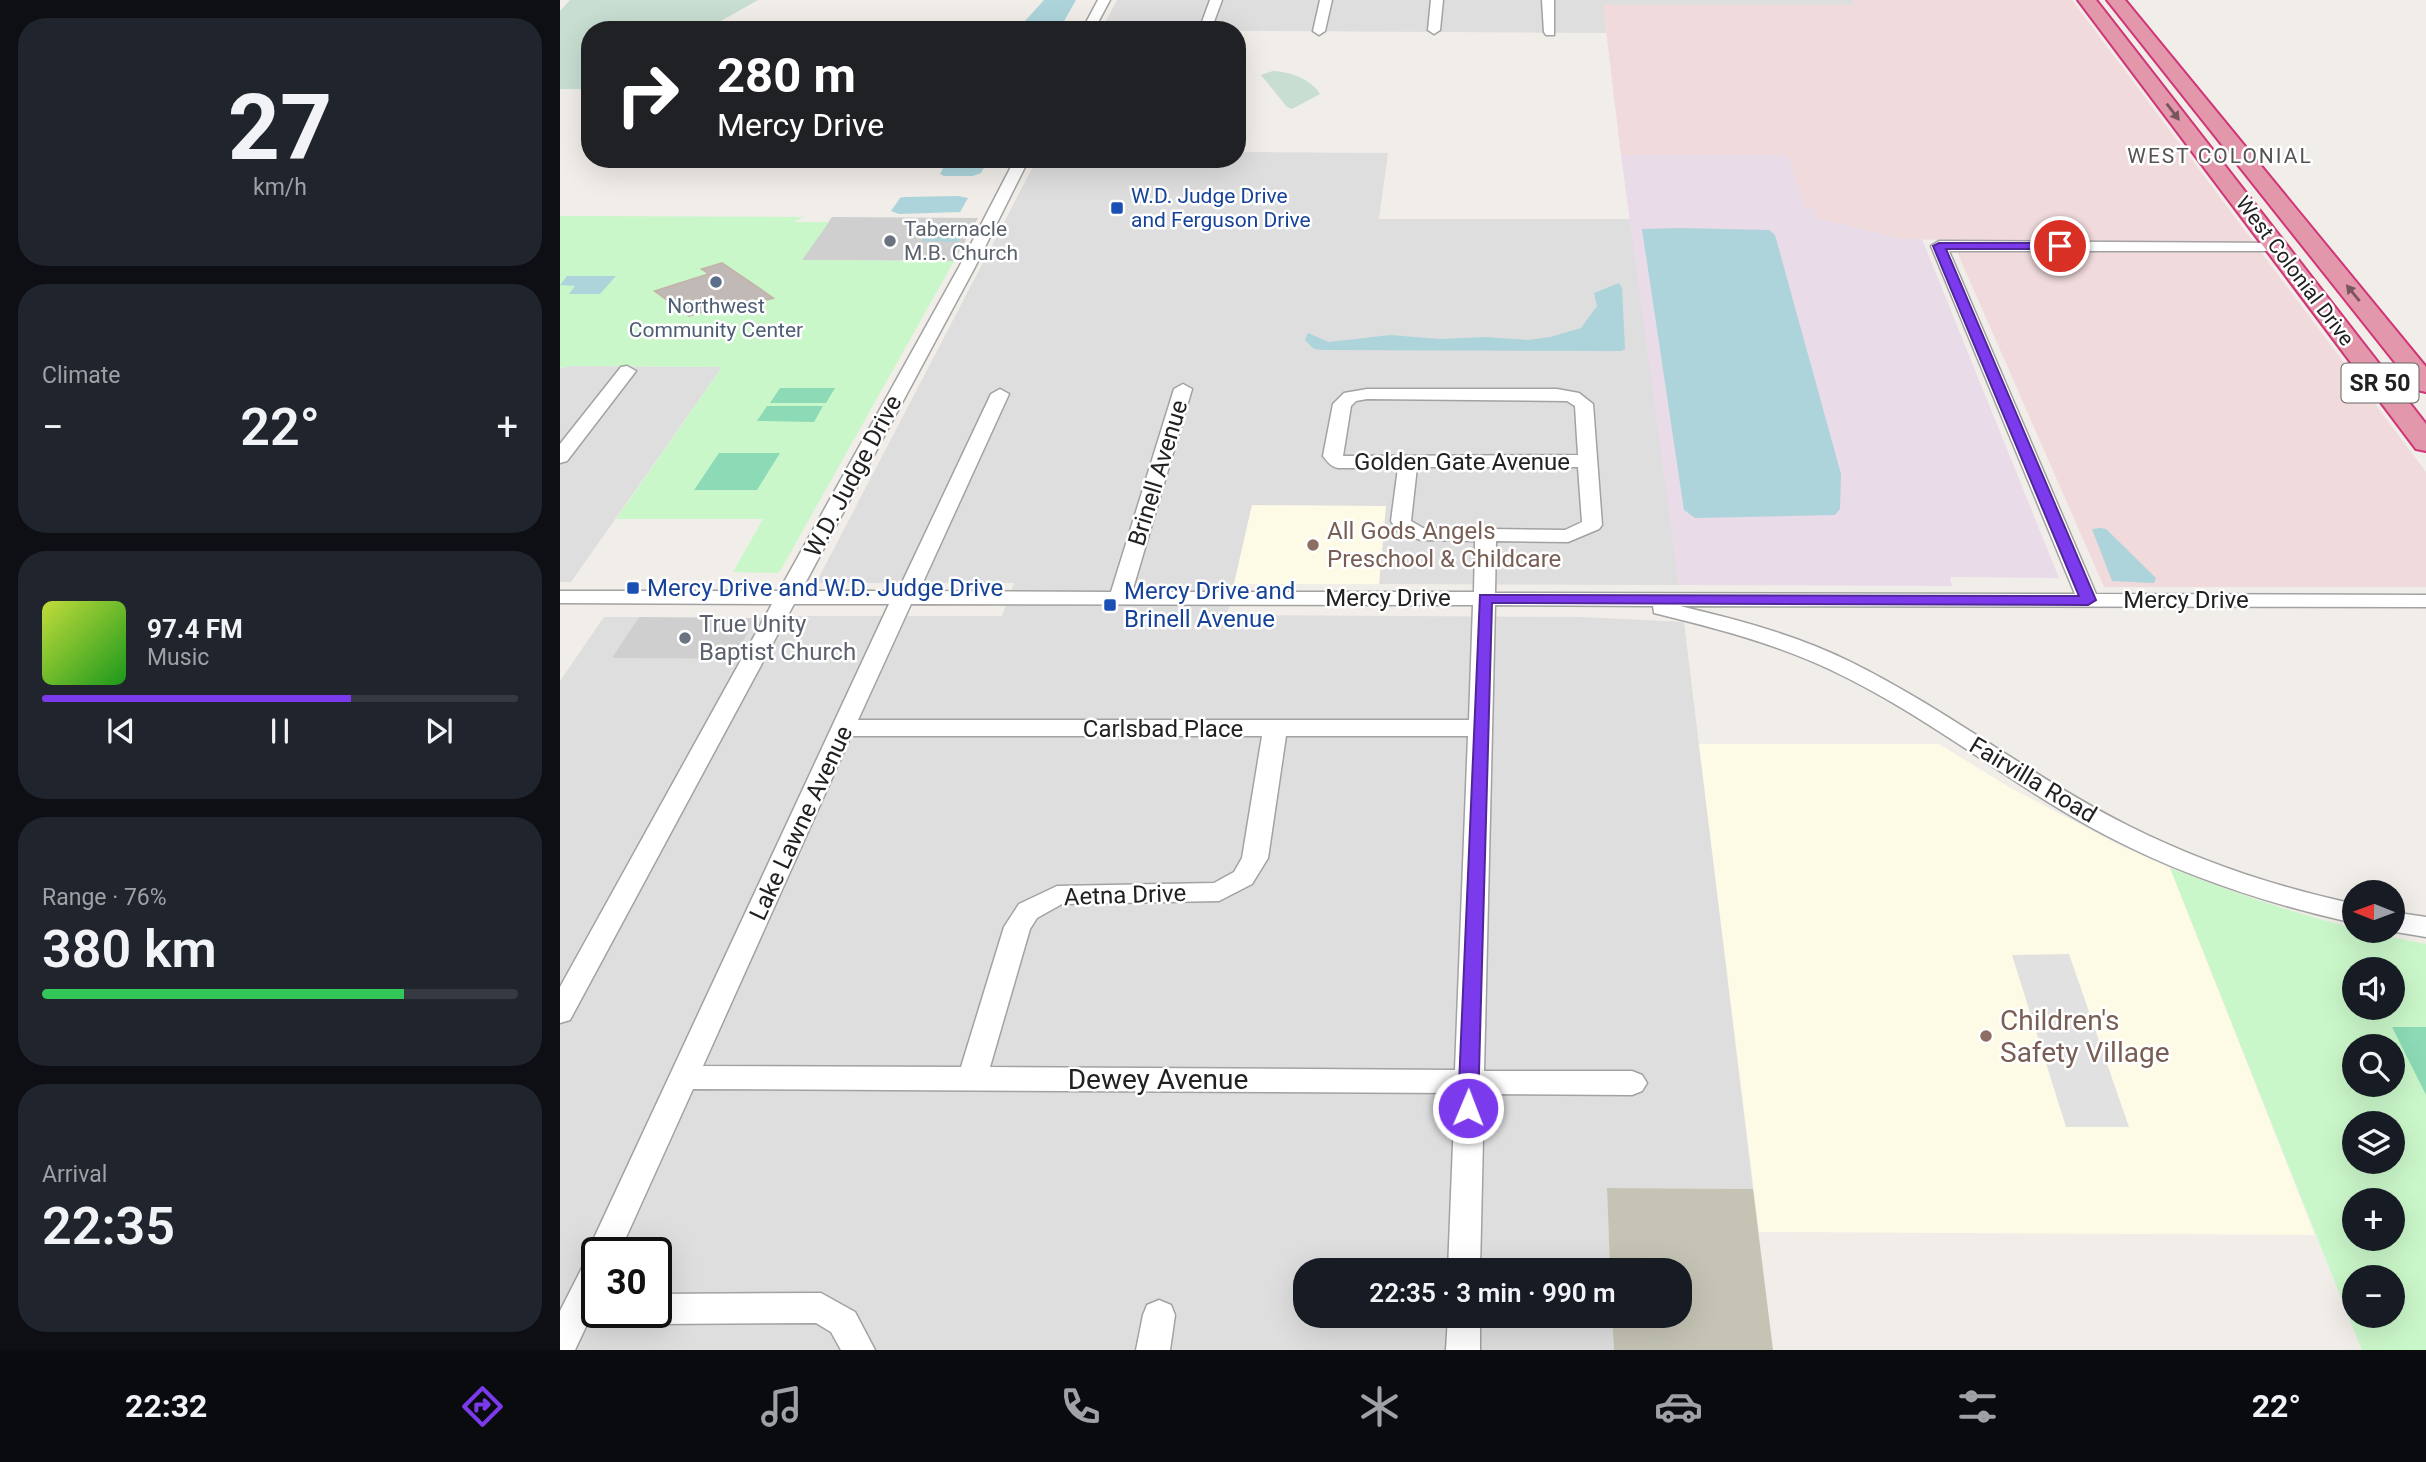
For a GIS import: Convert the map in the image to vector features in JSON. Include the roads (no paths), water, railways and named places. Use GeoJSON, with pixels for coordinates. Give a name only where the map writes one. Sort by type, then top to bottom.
{"type":"FeatureCollection","features":[{"type":"Feature","properties":{"kind":"highway","name":"West Colonial Drive"},"geometry":{"type":"LineString","coordinates":[[2087,0],[2426,443]]}},
{"type":"Feature","properties":{"kind":"highway"},"geometry":{"type":"LineString","coordinates":[[2100,0],[2110,4],[2127,26],[2140,30]]}},
{"type":"Feature","properties":{"kind":"highway","name":"West Colonial Drive"},"geometry":{"type":"LineString","coordinates":[[2116,0],[2426,384]]}},
{"type":"Feature","properties":{"kind":"highway"},"geometry":{"type":"LineString","coordinates":[[2120,44],[2130,48],[2155,76],[2180,79]]}},
{"type":"Feature","properties":{"kind":"highway"},"geometry":{"type":"LineString","coordinates":[[2192,137],[2206,137],[2216,141],[2248,179],[2263,182]]}},
{"type":"Feature","properties":{"kind":"highway"},"geometry":{"type":"LineString","coordinates":[[2281,253],[2302,268],[2345,317],[2377,323]]}},
{"type":"Feature","properties":{"kind":"street"},"geometry":{"type":"LineString","coordinates":[[1093,21],[1104,0]]}},
{"type":"Feature","properties":{"kind":"street"},"geometry":{"type":"LineString","coordinates":[[1208,21],[1216,0]]}},
{"type":"Feature","properties":{"kind":"street"},"geometry":{"type":"LineString","coordinates":[[1319,31],[1326,0]]}},
{"type":"Feature","properties":{"kind":"street"},"geometry":{"type":"LineString","coordinates":[[1434,30],[1437,0]]}},
{"type":"Feature","properties":{"kind":"street"},"geometry":{"type":"LineString","coordinates":[[1548,0],[1550,32]]}},
{"type":"Feature","properties":{"kind":"street","name":"W.D. Judge Drive"},"geometry":{"type":"LineString","coordinates":[[560,1012],[967,267],[1016,168]]}},
{"type":"Feature","properties":{"kind":"street"},"geometry":{"type":"LineString","coordinates":[[2088,600],[1939,246],[2281,253]]}},
{"type":"Feature","properties":{"kind":"street"},"geometry":{"type":"LineString","coordinates":[[560,457],[627,370]]}},
{"type":"Feature","properties":{"kind":"street","name":"Brinell Avenue"},"geometry":{"type":"LineString","coordinates":[[1120,597],[1183,389]]}},
{"type":"Feature","properties":{"kind":"street","name":"Lake Lawne Avenue"},"geometry":{"type":"LineString","coordinates":[[610,1237],[1000,394]]}},
{"type":"Feature","properties":{"kind":"street","name":"Golden Gate Avenue"},"geometry":{"type":"LineString","coordinates":[[1367,394],[1556,394],[1573,397],[1584,404],[1587,461],[1338,462],[1333,456],[1342,404],[1350,397],[1367,394]]}},
{"type":"Feature","properties":{"kind":"street"},"geometry":{"type":"LineString","coordinates":[[1408,461],[1401,521],[1406,529],[1421,534],[1568,536],[1592,526],[1587,461]]}},
{"type":"Feature","properties":{"kind":"street"},"geometry":{"type":"LineString","coordinates":[[1465,1258],[1486,534]]}},
{"type":"Feature","properties":{"kind":"street","name":"Mercy Drive"},"geometry":{"type":"LineString","coordinates":[[560,597],[2426,601]]}},
{"type":"Feature","properties":{"kind":"street","name":"Fairvilla Road"},"geometry":{"type":"LineString","coordinates":[[1622,599],[1724,622],[1805,649],[1886,692],[2088,815],[2199,868],[2277,894],[2342,911]]}},
{"type":"Feature","properties":{"kind":"street"},"geometry":{"type":"LineString","coordinates":[[1712,599],[1717,617],[1724,622]]}},
{"type":"Feature","properties":{"kind":"street","name":"Carlsbad Place"},"geometry":{"type":"LineString","coordinates":[[844,728],[1482,728]]}},
{"type":"Feature","properties":{"kind":"street","name":"Aetna Drive"},"geometry":{"type":"LineString","coordinates":[[973,1077],[1017,926],[1028,911],[1043,901],[1065,894],[1219,892],[1243,878],[1255,858],[1275,730]]}},
{"type":"Feature","properties":{"kind":"street"},"geometry":{"type":"LineString","coordinates":[[2405,924],[2426,928]]}},
{"type":"Feature","properties":{"kind":"street","name":"Dewey Avenue"},"geometry":{"type":"LineString","coordinates":[[684,1077],[1632,1083]]}},
{"type":"Feature","properties":{"kind":"street"},"geometry":{"type":"LineString","coordinates":[[672,1309],[821,1308],[844,1322],[858,1350]]}},
{"type":"Feature","properties":{"kind":"street"},"geometry":{"type":"LineString","coordinates":[[1153,1350],[1159,1315]]}},
{"type":"Feature","properties":{"kind":"street"},"geometry":{"type":"LineString","coordinates":[[560,1347],[581,1317]]}},
{"type":"Feature","properties":{"kind":"street"},"geometry":{"type":"LineString","coordinates":[[1463,1350],[1464,1328]]}},
{"type":"Feature","properties":{"kind":"water"},"geometry":{"type":"Polygon","coordinates":[[[1044,0],[1076,0],[1064,21],[1025,21],[1044,0]]]}},
{"type":"Feature","properties":{"kind":"water"},"geometry":{"type":"Polygon","coordinates":[[[943,168],[984,168],[981,173],[973,176],[940,174],[943,168]]]}},
{"type":"Feature","properties":{"kind":"water"},"geometry":{"type":"Polygon","coordinates":[[[904,197],[968,198],[960,212],[899,214],[891,211],[900,198],[904,197]]]}},
{"type":"Feature","properties":{"kind":"water"},"geometry":{"type":"Polygon","coordinates":[[[930,228],[966,228],[958,242],[922,241],[930,228]]]}},
{"type":"Feature","properties":{"kind":"water"},"geometry":{"type":"Polygon","coordinates":[[[1642,229],[1769,230],[1775,235],[1841,474],[1840,509],[1835,515],[1695,518],[1684,510],[1642,229]]]}},
{"type":"Feature","properties":{"kind":"water"},"geometry":{"type":"Polygon","coordinates":[[[567,276],[616,276],[600,294],[569,294],[575,286],[560,285],[567,276]]]}},
{"type":"Feature","properties":{"kind":"water"},"geometry":{"type":"Polygon","coordinates":[[[1619,283],[1622,288],[1625,349],[1621,351],[1322,350],[1314,349],[1305,340],[1308,333],[1329,342],[1390,335],[1440,339],[1485,337],[1528,340],[1550,337],[1581,328],[1597,306],[1594,293],[1619,283]]]}},
{"type":"Feature","properties":{"kind":"water"},"geometry":{"type":"Polygon","coordinates":[[[2092,529],[2106,529],[2156,578],[2154,583],[2112,581],[2092,529]]]}},
{"type":"Feature","properties":{"kind":"place","name":"W.D. Judge Drive and Ferguson Drive"},"geometry":{"type":"Point","coordinates":[1117,208]}},
{"type":"Feature","properties":{"kind":"place","name":"Tabernacle M.B. Church"},"geometry":{"type":"Point","coordinates":[890,241]}},
{"type":"Feature","properties":{"kind":"place","name":"Northwest Community Center"},"geometry":{"type":"Point","coordinates":[716,282]}},
{"type":"Feature","properties":{"kind":"place","name":"All Gods Angels Preschool & Childcare"},"geometry":{"type":"Point","coordinates":[1313,545]}},
{"type":"Feature","properties":{"kind":"place","name":"Mercy Drive and W.D. Judge Drive"},"geometry":{"type":"Point","coordinates":[633,588]}},
{"type":"Feature","properties":{"kind":"place","name":"Mercy Drive and Brinell Avenue"},"geometry":{"type":"Point","coordinates":[1110,605]}},
{"type":"Feature","properties":{"kind":"place","name":"True Unity Baptist Church"},"geometry":{"type":"Point","coordinates":[685,638]}},
{"type":"Feature","properties":{"kind":"place","name":"Children's Safety Village"},"geometry":{"type":"Point","coordinates":[1986,1036]}},
{"type":"Feature","properties":{"kind":"district","name":"WEST COLONIAL"},"geometry":{"type":"Point","coordinates":[2220,156]}}]}
